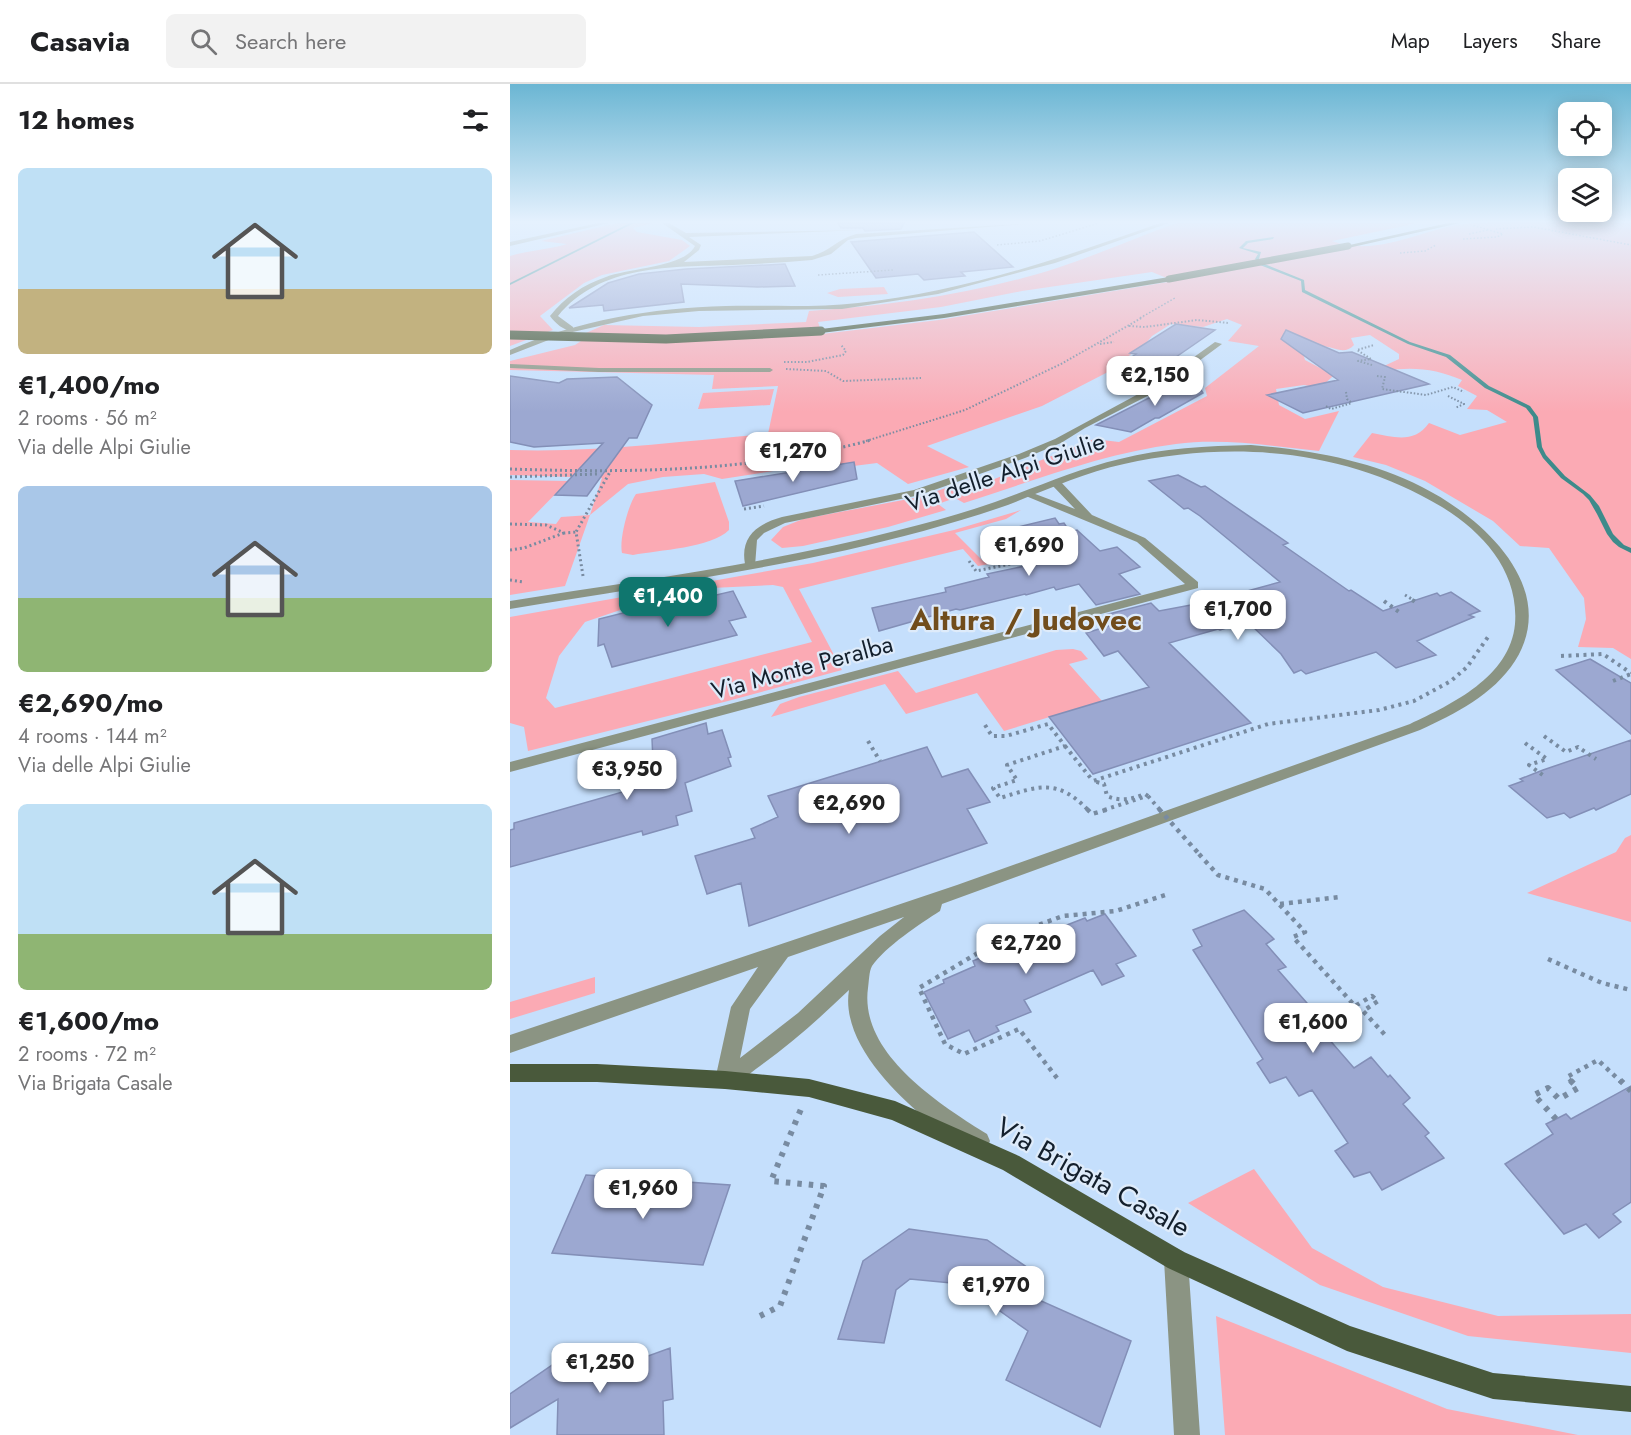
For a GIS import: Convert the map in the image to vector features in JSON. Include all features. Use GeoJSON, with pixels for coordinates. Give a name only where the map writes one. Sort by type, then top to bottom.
{"type":"FeatureCollection","features":[{"type":"Feature","properties":{"kind":"highway"},"geometry":{"type":"LineString","coordinates":[[510,328],[665,333],[820,328],[1092,286]]}},
{"type":"Feature","properties":{"kind":"highway"},"geometry":{"type":"LineString","coordinates":[[510,335],[589,339],[679,339],[820,328],[935,318],[1127,286]]}},
{"type":"Feature","properties":{"kind":"main road","name":"Via Brigata Casale"},"geometry":{"type":"LineString","coordinates":[[510,1073],[597,1073],[725,1080],[809,1088],[895,1111],[1011,1163],[1176,1260],[1347,1338],[1493,1386],[1631,1399]]}},
{"type":"Feature","properties":{"kind":"street"},"geometry":{"type":"LineString","coordinates":[[570,329],[557,321],[554,316],[577,295],[594,286]]}},
{"type":"Feature","properties":{"kind":"street"},"geometry":{"type":"LineString","coordinates":[[510,353],[570,329],[628,317],[678,310],[828,307],[911,298],[963,286]]}},
{"type":"Feature","properties":{"kind":"street"},"geometry":{"type":"LineString","coordinates":[[751,564],[750,542],[761,528],[782,520],[916,493],[1022,456],[1058,441],[1158,387],[1218,344]]}},
{"type":"Feature","properties":{"kind":"street","name":"Via delle Alpi Giulie"},"geometry":{"type":"LineString","coordinates":[[510,605],[751,564],[876,539],[961,517],[1119,462],[1194,450],[1277,451],[1338,461],[1374,471],[1424,492],[1446,504],[1469,521],[1504,557],[1513,572],[1520,593],[1520,633],[1514,651],[1496,675],[1476,694],[1450,711],[1415,727],[963,890],[510,1044]]}},
{"type":"Feature","properties":{"kind":"street","name":"Via Monte Peralba"},"geometry":{"type":"LineString","coordinates":[[1056,483],[1090,518]]}},
{"type":"Feature","properties":{"kind":"street","name":"Via Monte Peralba"},"geometry":{"type":"LineString","coordinates":[[510,767],[1194,585],[1141,540],[1026,494]]}},
{"type":"Feature","properties":{"kind":"street","name":"Via delle Alpi Giulie"},"geometry":{"type":"LineString","coordinates":[[725,1080],[774,1046],[816,1010],[884,942],[922,913],[963,890]]}},
{"type":"Feature","properties":{"kind":"street"},"geometry":{"type":"LineString","coordinates":[[725,1080],[741,1007],[756,983],[781,952]]}},
{"type":"Feature","properties":{"kind":"street"},"geometry":{"type":"LineString","coordinates":[[862,965],[856,1004],[869,1044],[897,1078],[933,1112],[1011,1163]]}},
{"type":"Feature","properties":{"kind":"street"},"geometry":{"type":"LineString","coordinates":[[1176,1260],[1187,1435]]}},
{"type":"Feature","properties":{"kind":"lane"},"geometry":{"type":"LineString","coordinates":[[510,366],[599,370],[770,370]]}},
{"type":"Feature","properties":{"kind":"path"},"geometry":{"type":"LineString","coordinates":[[510,477],[560,477],[776,460],[834,450],[917,427],[964,410],[1063,363],[1179,295]]}},
{"type":"Feature","properties":{"kind":"path"},"geometry":{"type":"LineString","coordinates":[[1128,326],[1145,327],[1197,320],[1229,323]]}},
{"type":"Feature","properties":{"kind":"path"},"geometry":{"type":"LineString","coordinates":[[1096,344],[1114,342]]}},
{"type":"Feature","properties":{"kind":"path"},"geometry":{"type":"LineString","coordinates":[[1372,365],[1358,362],[1371,359],[1357,350],[1374,345]]}},
{"type":"Feature","properties":{"kind":"path"},"geometry":{"type":"LineString","coordinates":[[770,370],[815,369],[826,371],[843,381],[859,382],[921,378]]}},
{"type":"Feature","properties":{"kind":"path"},"geometry":{"type":"LineString","coordinates":[[1377,376],[1385,376],[1382,389],[1426,395],[1453,387],[1464,392]]}},
{"type":"Feature","properties":{"kind":"path"},"geometry":{"type":"LineString","coordinates":[[1326,406],[1331,409],[1352,403],[1347,399],[1346,392]]}},
{"type":"Feature","properties":{"kind":"path"},"geometry":{"type":"LineString","coordinates":[[1448,396],[1464,404],[1455,408]]}},
{"type":"Feature","properties":{"kind":"path"},"geometry":{"type":"LineString","coordinates":[[510,469],[610,472]]}},
{"type":"Feature","properties":{"kind":"path"},"geometry":{"type":"LineString","coordinates":[[583,577],[576,532],[610,472]]}},
{"type":"Feature","properties":{"kind":"path"},"geometry":{"type":"LineString","coordinates":[[510,524],[558,527],[564,533]]}},
{"type":"Feature","properties":{"kind":"path"},"geometry":{"type":"LineString","coordinates":[[510,550],[524,548],[564,533],[576,532]]}},
{"type":"Feature","properties":{"kind":"path"},"geometry":{"type":"LineString","coordinates":[[969,561],[976,571],[1030,560],[1016,547],[1000,547]]}},
{"type":"Feature","properties":{"kind":"path"},"geometry":{"type":"LineString","coordinates":[[1405,595],[1417,603]]}},
{"type":"Feature","properties":{"kind":"path"},"geometry":{"type":"LineString","coordinates":[[1384,601],[1399,612]]}},
{"type":"Feature","properties":{"kind":"path"},"geometry":{"type":"LineString","coordinates":[[1093,781],[1268,724],[1379,710],[1414,700],[1451,681],[1467,667],[1488,638]]}},
{"type":"Feature","properties":{"kind":"path"},"geometry":{"type":"LineString","coordinates":[[1561,656],[1603,654],[1631,674]]}},
{"type":"Feature","properties":{"kind":"path"},"geometry":{"type":"LineString","coordinates":[[1613,681],[1631,674]]}},
{"type":"Feature","properties":{"kind":"path"},"geometry":{"type":"LineString","coordinates":[[984,725],[992,736],[1006,736],[1048,724],[1093,781],[1104,784],[1107,796],[1125,801],[1145,794],[1148,796],[1218,875],[1265,889],[1305,932],[1293,938],[1355,1006],[1372,996],[1378,1001],[1363,1011],[1386,1036]]}},
{"type":"Feature","properties":{"kind":"path"},"geometry":{"type":"LineString","coordinates":[[1544,736],[1566,752],[1578,747],[1596,759]]}},
{"type":"Feature","properties":{"kind":"path"},"geometry":{"type":"LineString","coordinates":[[868,741],[880,761]]}},
{"type":"Feature","properties":{"kind":"path"},"geometry":{"type":"LineString","coordinates":[[1525,743],[1547,759],[1529,765],[1544,776]]}},
{"type":"Feature","properties":{"kind":"path"},"geometry":{"type":"LineString","coordinates":[[1065,746],[1007,765],[1017,780],[993,788],[1000,798],[1045,784],[1066,789],[1092,814],[1148,796]]}},
{"type":"Feature","properties":{"kind":"path"},"geometry":{"type":"LineString","coordinates":[[1057,1078],[1019,1029],[964,1054],[945,1044],[919,988],[1003,938],[1063,916],[1116,911],[1165,895]]}},
{"type":"Feature","properties":{"kind":"path"},"geometry":{"type":"LineString","coordinates":[[1279,904],[1340,897]]}},
{"type":"Feature","properties":{"kind":"path"},"geometry":{"type":"LineString","coordinates":[[1548,959],[1602,983],[1631,990]]}},
{"type":"Feature","properties":{"kind":"path"},"geometry":{"type":"LineString","coordinates":[[1556,1119],[1534,1095],[1548,1088],[1559,1099],[1578,1088],[1567,1077],[1598,1060],[1631,1091]]}},
{"type":"Feature","properties":{"kind":"path"},"geometry":{"type":"LineString","coordinates":[[760,1316],[780,1306],[824,1186],[771,1181],[809,1088]]}},
{"type":"Feature","properties":{"kind":"shaded area"},"geometry":{"type":"Polygon","coordinates":[[[510,286],[580,286],[540,316],[553,330],[510,346],[510,286]]]}},
{"type":"Feature","properties":{"kind":"shaded area"},"geometry":{"type":"Polygon","coordinates":[[[992,286],[1056,286],[941,307],[818,322],[822,334],[939,320],[1144,286],[1631,286],[1631,659],[1613,648],[1578,647],[1586,619],[1584,598],[1549,548],[1520,546],[1493,521],[1425,481],[1386,465],[1353,457],[1372,433],[1396,437],[1410,436],[1423,430],[1429,423],[1460,435],[1507,422],[1487,410],[1467,409],[1477,396],[1458,386],[1462,380],[1443,373],[1424,370],[1385,371],[1384,366],[1399,359],[1399,354],[1370,335],[1351,338],[1354,345],[1346,350],[1316,346],[1302,350],[1305,360],[1322,369],[1344,366],[1320,388],[1304,385],[1276,389],[1279,405],[1305,419],[1339,411],[1319,451],[1248,443],[1212,442],[1149,448],[1095,461],[964,503],[955,498],[938,504],[946,510],[888,527],[803,546],[782,548],[771,540],[783,527],[803,519],[919,497],[976,478],[987,482],[1094,439],[1119,442],[1207,396],[1205,388],[1259,346],[1228,341],[1242,325],[1227,319],[1203,327],[1171,324],[1152,336],[1106,373],[1042,406],[927,446],[969,467],[908,484],[877,463],[830,469],[825,463],[722,479],[704,474],[663,477],[628,484],[590,515],[602,478],[510,475],[510,450],[575,450],[768,434],[778,386],[712,389],[714,375],[510,370],[510,361],[575,345],[586,333],[604,325],[699,327],[806,322],[809,311],[902,302],[992,286]]]}},
{"type":"Feature","properties":{"kind":"shaded area"},"geometry":{"type":"Polygon","coordinates":[[[884,287],[888,294],[838,297],[827,293],[840,289],[884,287]]]}},
{"type":"Feature","properties":{"kind":"shaded area"},"geometry":{"type":"Polygon","coordinates":[[[774,389],[770,405],[698,409],[703,393],[774,389]]]}},
{"type":"Feature","properties":{"kind":"shaded area"},"geometry":{"type":"Polygon","coordinates":[[[510,480],[568,481],[528,522],[556,524],[561,517],[590,515],[565,586],[510,595],[510,480]]]}},
{"type":"Feature","properties":{"kind":"shaded area"},"geometry":{"type":"Polygon","coordinates":[[[715,482],[729,522],[729,530],[721,536],[698,545],[633,555],[622,553],[625,523],[636,494],[715,482]]]}},
{"type":"Feature","properties":{"kind":"shaded area"},"geometry":{"type":"Polygon","coordinates":[[[1021,510],[1006,519],[955,533],[983,561],[1009,555],[1011,560],[978,566],[963,549],[799,589],[842,670],[528,751],[524,727],[510,723],[510,617],[813,563],[954,530],[1021,510]],[[773,585],[712,588],[629,607],[585,622],[559,656],[546,698],[555,708],[812,642],[783,587],[773,585]]]}},
{"type":"Feature","properties":{"kind":"shaded area"},"geometry":{"type":"Polygon","coordinates":[[[1056,650],[1081,651],[1088,659],[1069,664],[1102,701],[1004,731],[977,693],[906,714],[885,684],[771,717],[780,704],[799,697],[898,671],[916,693],[1056,650]]]}},
{"type":"Feature","properties":{"kind":"shaded area"},"geometry":{"type":"Polygon","coordinates":[[[1631,835],[1631,922],[1527,893],[1616,852],[1625,838],[1631,835]]]}},
{"type":"Feature","properties":{"kind":"shaded area"},"geometry":{"type":"Polygon","coordinates":[[[595,977],[595,993],[510,1019],[510,1002],[595,977]]]}},
{"type":"Feature","properties":{"kind":"shaded area"},"geometry":{"type":"Polygon","coordinates":[[[1254,1169],[1312,1248],[1383,1287],[1498,1316],[1631,1314],[1631,1353],[1468,1336],[1320,1285],[1188,1203],[1254,1169]]]}},
{"type":"Feature","properties":{"kind":"shaded area"},"geometry":{"type":"Polygon","coordinates":[[[1216,1316],[1447,1409],[1578,1435],[1225,1435],[1216,1316]]]}},
{"type":"Feature","properties":{"kind":"building"},"geometry":{"type":"Polygon","coordinates":[[[603,286],[681,286],[684,302],[604,311],[603,305],[569,308],[603,286]]]}},
{"type":"Feature","properties":{"kind":"building"},"geometry":{"type":"Polygon","coordinates":[[[734,286],[793,286],[758,287],[734,286]]]}},
{"type":"Feature","properties":{"kind":"building"},"geometry":{"type":"Polygon","coordinates":[[[1176,324],[1215,330],[1147,377],[1112,370],[1136,354],[1130,353],[1176,324]]]}},
{"type":"Feature","properties":{"kind":"building"},"geometry":{"type":"Polygon","coordinates":[[[1286,330],[1339,353],[1352,352],[1429,384],[1303,413],[1267,395],[1338,380],[1281,339],[1286,330]]]}},
{"type":"Feature","properties":{"kind":"building"},"geometry":{"type":"Polygon","coordinates":[[[510,376],[559,383],[567,379],[617,377],[652,405],[637,438],[629,438],[587,496],[555,495],[603,443],[534,447],[510,442],[510,376]]]}},
{"type":"Feature","properties":{"kind":"building"},"geometry":{"type":"Polygon","coordinates":[[[1192,376],[1203,393],[1159,418],[1131,432],[1096,425],[1192,376]]]}},
{"type":"Feature","properties":{"kind":"building"},"geometry":{"type":"Polygon","coordinates":[[[854,462],[857,479],[743,506],[735,481],[854,462]]]}},
{"type":"Feature","properties":{"kind":"building"},"geometry":{"type":"Polygon","coordinates":[[[1178,475],[1201,487],[1205,486],[1288,543],[1283,545],[1349,591],[1351,590],[1383,611],[1437,593],[1440,596],[1451,592],[1480,611],[1469,615],[1474,617],[1417,641],[1436,655],[1396,668],[1376,652],[1306,674],[1301,670],[1294,673],[1281,654],[1250,624],[1218,629],[1169,643],[1251,723],[1093,774],[1049,717],[1149,687],[1118,651],[1104,656],[1086,633],[1112,625],[1105,615],[1151,603],[1159,611],[1207,602],[1280,582],[1200,516],[1188,508],[1184,509],[1149,481],[1178,475]]]}},
{"type":"Feature","properties":{"kind":"building"},"geometry":{"type":"Polygon","coordinates":[[[1055,518],[1059,524],[1064,523],[1070,532],[1077,530],[1100,551],[1117,547],[1140,567],[1119,574],[1140,594],[1096,605],[1079,584],[1056,590],[1054,587],[960,610],[956,609],[879,631],[872,608],[946,592],[945,588],[989,577],[987,574],[1039,563],[1014,528],[1055,518]]]}},
{"type":"Feature","properties":{"kind":"building"},"geometry":{"type":"Polygon","coordinates":[[[733,591],[746,617],[729,621],[737,635],[612,667],[604,644],[598,646],[599,619],[651,606],[652,610],[733,591]]]}},
{"type":"Feature","properties":{"kind":"building"},"geometry":{"type":"Polygon","coordinates":[[[1590,659],[1631,683],[1631,734],[1556,670],[1590,659]]]}},
{"type":"Feature","properties":{"kind":"building"},"geometry":{"type":"Polygon","coordinates":[[[706,723],[708,734],[722,730],[731,757],[728,758],[731,766],[685,783],[692,811],[676,816],[678,825],[643,835],[642,831],[510,867],[510,830],[514,829],[514,823],[654,783],[652,739],[706,723]]]}},
{"type":"Feature","properties":{"kind":"building"},"geometry":{"type":"Polygon","coordinates":[[[1631,740],[1631,794],[1596,810],[1594,808],[1570,818],[1564,813],[1547,818],[1509,786],[1543,770],[1631,740]]]}},
{"type":"Feature","properties":{"kind":"building"},"geometry":{"type":"Polygon","coordinates":[[[927,747],[942,777],[968,769],[990,802],[967,809],[987,843],[749,926],[741,883],[707,894],[695,856],[755,838],[751,829],[778,817],[768,796],[927,747]]]}},
{"type":"Feature","properties":{"kind":"building"},"geometry":{"type":"Polygon","coordinates":[[[1244,910],[1274,939],[1266,944],[1286,967],[1278,970],[1321,1019],[1314,1022],[1354,1068],[1371,1057],[1388,1077],[1390,1075],[1410,1098],[1403,1104],[1429,1133],[1425,1136],[1444,1158],[1382,1190],[1370,1172],[1354,1177],[1335,1151],[1348,1143],[1312,1090],[1299,1096],[1286,1077],[1270,1083],[1257,1063],[1263,1059],[1193,950],[1202,946],[1193,930],[1244,910]]]}},
{"type":"Feature","properties":{"kind":"building"},"geometry":{"type":"Polygon","coordinates":[[[1105,914],[1136,956],[1116,964],[1124,976],[1102,985],[1093,970],[1024,1000],[1031,1012],[996,1026],[999,1031],[975,1042],[969,1030],[948,1039],[924,992],[944,983],[943,980],[975,966],[973,961],[1030,936],[1029,934],[1050,925],[1054,930],[1085,918],[1087,921],[1105,914]]]}},
{"type":"Feature","properties":{"kind":"building"},"geometry":{"type":"Polygon","coordinates":[[[1631,1086],[1631,1202],[1613,1214],[1621,1222],[1599,1238],[1586,1224],[1564,1234],[1505,1164],[1553,1134],[1546,1124],[1566,1114],[1571,1119],[1631,1086]]]}},
{"type":"Feature","properties":{"kind":"building"},"geometry":{"type":"Polygon","coordinates":[[[586,1175],[730,1185],[703,1265],[552,1253],[586,1175]]]}},
{"type":"Feature","properties":{"kind":"building"},"geometry":{"type":"Polygon","coordinates":[[[909,1229],[987,1240],[1034,1272],[1021,1292],[1131,1341],[1100,1427],[1006,1380],[1028,1331],[962,1284],[910,1279],[896,1290],[884,1343],[838,1339],[863,1261],[909,1229]]]}},
{"type":"Feature","properties":{"kind":"building"},"geometry":{"type":"Polygon","coordinates":[[[606,1344],[606,1366],[640,1355],[640,1359],[670,1348],[673,1399],[663,1401],[664,1435],[557,1435],[558,1399],[510,1428],[510,1394],[561,1359],[606,1344]]]}},
{"type":"Feature","properties":{"kind":"waterway"},"geometry":{"type":"LineString","coordinates":[[1303,286],[1303,291],[1409,343],[1448,356],[1487,387],[1528,407],[1536,417],[1539,447],[1544,456],[1563,477],[1588,496],[1596,506],[1610,534],[1631,551]]}},
{"type":"Feature","properties":{"kind":"district","name":"Altura / Judovec"},"geometry":{"type":"Point","coordinates":[1026,619]}}]}
